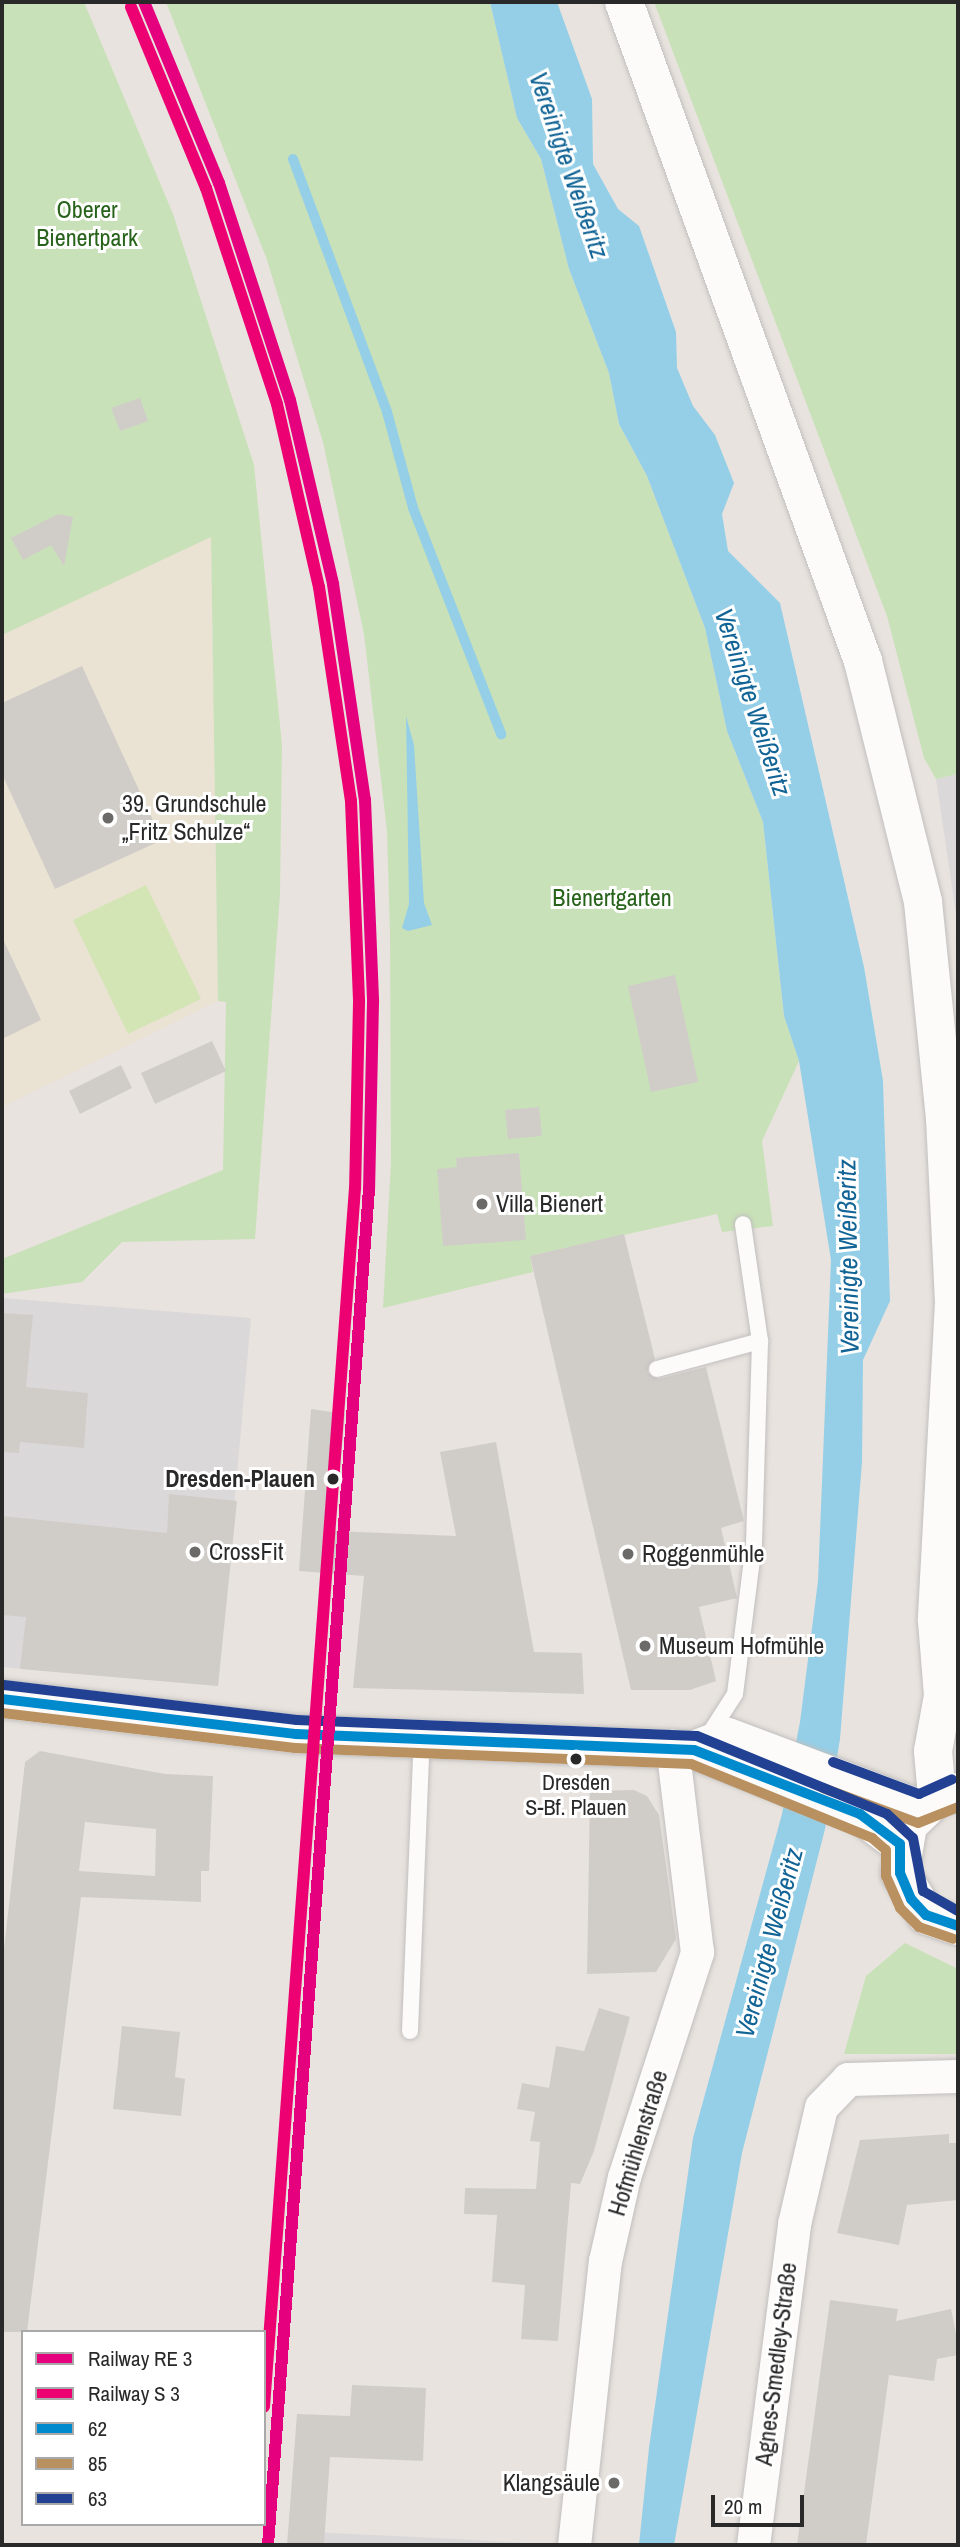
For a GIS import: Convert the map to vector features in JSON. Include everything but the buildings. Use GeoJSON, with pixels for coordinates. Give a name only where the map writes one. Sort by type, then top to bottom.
{"type":"FeatureCollection","features":[{"type":"Feature","properties":{"kind":"main road"},"geometry":{"type":"LineString","coordinates":[[624,2],[863,661],[914,850],[938,1036],[952,1246],[951,1490],[937,1621],[950,1712],[933,1751],[938,1799],[888,1823]]}},
{"type":"Feature","properties":{"kind":"main road"},"geometry":{"type":"LineString","coordinates":[[2,1699],[296,1734],[683,1748],[727,1737],[758,1762],[888,1823]]}},
{"type":"Feature","properties":{"kind":"main road"},"geometry":{"type":"LineString","coordinates":[[888,1823],[900,1873],[911,1899],[926,1915],[958,1926]]}},
{"type":"Feature","properties":{"kind":"street","name":"Hofmühlenstraße"},"geometry":{"type":"LineString","coordinates":[[574,2545],[604,2261],[624,2177],[697,1952],[683,1748]]}},
{"type":"Feature","properties":{"kind":"street","name":"Agnes-Smedley-Straße"},"geometry":{"type":"LineString","coordinates":[[753,2545],[794,2224],[811,2132],[835,2089],[872,2076],[958,2076]]}},
{"type":"Feature","properties":{"kind":"lane"},"geometry":{"type":"LineString","coordinates":[[683,1748],[735,1695],[754,1544],[760,1341],[743,1224]]}},
{"type":"Feature","properties":{"kind":"lane"},"geometry":{"type":"LineString","coordinates":[[657,1369],[760,1341]]}},
{"type":"Feature","properties":{"kind":"lane"},"geometry":{"type":"LineString","coordinates":[[411,2031],[422,1737]]}},
{"type":"Feature","properties":{"kind":"shaded area","name":"39. Grundschule „Fritz Schulze“"},"geometry":{"type":"Polygon","coordinates":[[[211,536],[218,1001],[2,1107],[2,635],[211,536]]]}},
{"type":"Feature","properties":{"kind":"shaded area"},"geometry":{"type":"Polygon","coordinates":[[[958,774],[958,927],[936,779],[958,774]]]}},
{"type":"Feature","properties":{"kind":"shaded area"},"geometry":{"type":"Polygon","coordinates":[[[2,1298],[251,1318],[218,1686],[2,1667],[2,1298]]]}},
{"type":"Feature","properties":{"kind":"shaded area"},"geometry":{"type":"Polygon","coordinates":[[[289,2531],[457,2539],[540,2544],[287,2545],[289,2531]]]}},
{"type":"Feature","properties":{"kind":"green space","name":"Oberer Bienertpark"},"geometry":{"type":"Polygon","coordinates":[[[2,2],[84,2],[173,214],[254,465],[282,745],[280,894],[255,1239],[122,1242],[82,1282],[2,1294],[2,1259],[223,1170],[226,1002],[218,1001],[211,537],[2,635],[2,2]]]}},
{"type":"Feature","properties":{"kind":"green space","name":"Bienertgarten"},"geometry":{"type":"Polygon","coordinates":[[[166,2],[490,2],[517,118],[541,159],[569,269],[609,373],[619,424],[647,476],[705,628],[727,731],[763,822],[784,1016],[799,1061],[762,1141],[773,1226],[722,1232],[717,1214],[530,1256],[533,1272],[383,1308],[391,1162],[390,934],[387,831],[364,634],[323,442],[267,260],[166,2]]]}},
{"type":"Feature","properties":{"kind":"green space"},"geometry":{"type":"Polygon","coordinates":[[[654,2],[958,2],[958,774],[936,779],[924,758],[887,616],[654,2]]]}},
{"type":"Feature","properties":{"kind":"green space"},"geometry":{"type":"Polygon","coordinates":[[[146,885],[201,999],[128,1034],[73,920],[146,885]]]}},
{"type":"Feature","properties":{"kind":"green space"},"geometry":{"type":"Polygon","coordinates":[[[905,1943],[958,1969],[958,2054],[844,2054],[866,1976],[905,1943]]]}},
{"type":"Feature","properties":{"kind":"water","name":"Vereinigte Weißeritz"},"geometry":{"type":"Polygon","coordinates":[[[490,2],[557,2],[592,99],[593,164],[618,209],[639,226],[676,332],[677,368],[693,406],[715,435],[734,483],[722,514],[728,551],[780,603],[864,967],[883,1081],[890,1301],[863,1360],[862,1462],[840,1739],[825,1829],[742,2153],[674,2545],[639,2545],[649,2448],[693,2138],[782,1814],[800,1722],[818,1581],[831,1260],[799,1061],[784,1016],[763,822],[727,731],[705,628],[647,476],[619,424],[609,373],[569,269],[541,159],[517,118],[490,2]]]}},
{"type":"Feature","properties":{"kind":"water"},"geometry":{"type":"Polygon","coordinates":[[[406,716],[414,745],[424,903],[432,925],[408,931],[402,928],[409,904],[406,716]]]}},
{"type":"Feature","properties":{"kind":"waterway"},"geometry":{"type":"LineString","coordinates":[[293,159],[387,412],[413,508],[501,734]]}},
{"type":"Feature","properties":{"kind":"transit line"},"geometry":{"type":"LineString","coordinates":[[144,2],[219,183],[290,400],[333,584],[365,800],[373,1002],[369,1189],[268,2545]]}},
{"type":"Feature","properties":{"kind":"transit line"},"geometry":{"type":"LineString","coordinates":[[131,7],[206,188],[277,404],[319,587],[351,801],[359,1002],[355,1188],[266,2380]]}},
{"type":"Feature","properties":{"kind":"transit line","name":"63"},"geometry":{"type":"LineString","coordinates":[[4,1685],[297,1720],[697,1736],[887,1814],[913,1838],[923,1891],[958,1911]]}},
{"type":"Feature","properties":{"kind":"transit line","name":"62"},"geometry":{"type":"LineString","coordinates":[[2,1699],[296,1734],[694,1750],[860,1814],[900,1844]]}},
{"type":"Feature","properties":{"kind":"transit line","name":"85"},"geometry":{"type":"LineString","coordinates":[[2,1713],[295,1748],[691,1764],[872,1838],[886,1850],[886,1876],[900,1908],[919,1927],[953,1939]]}},
{"type":"Feature","properties":{"kind":"transit line","name":"63"},"geometry":{"type":"LineString","coordinates":[[833,1762],[919,1794],[952,1779]]}},
{"type":"Feature","properties":{"kind":"transit line","name":"85"},"geometry":{"type":"LineString","coordinates":[[823,1788],[918,1823],[958,1807]]}},
{"type":"Feature","properties":{"kind":"transit line","name":"62"},"geometry":{"type":"LineString","coordinates":[[900,1844],[900,1873],[911,1899],[926,1915],[958,1926]]}},
{"type":"Feature","properties":{"kind":"place","name":"39. Grundschule „Fritz Schulze“"},"geometry":{"type":"Point","coordinates":[108,818]}},
{"type":"Feature","properties":{"kind":"place","name":"Villa Bienert"},"geometry":{"type":"Point","coordinates":[482,1204]}},
{"type":"Feature","properties":{"kind":"place","name":"Dresden-Plauen"},"geometry":{"type":"Point","coordinates":[333,1479]}},
{"type":"Feature","properties":{"kind":"place","name":"CrossFit"},"geometry":{"type":"Point","coordinates":[195,1552]}},
{"type":"Feature","properties":{"kind":"place","name":"Roggenmühle"},"geometry":{"type":"Point","coordinates":[628,1554]}},
{"type":"Feature","properties":{"kind":"place","name":"Museum Hofmühle"},"geometry":{"type":"Point","coordinates":[645,1646]}},
{"type":"Feature","properties":{"kind":"place","name":"Dresden S-Bf. Plauen"},"geometry":{"type":"Point","coordinates":[576,1759]}},
{"type":"Feature","properties":{"kind":"place","name":"Klangsäule"},"geometry":{"type":"Point","coordinates":[614,2483]}}]}
